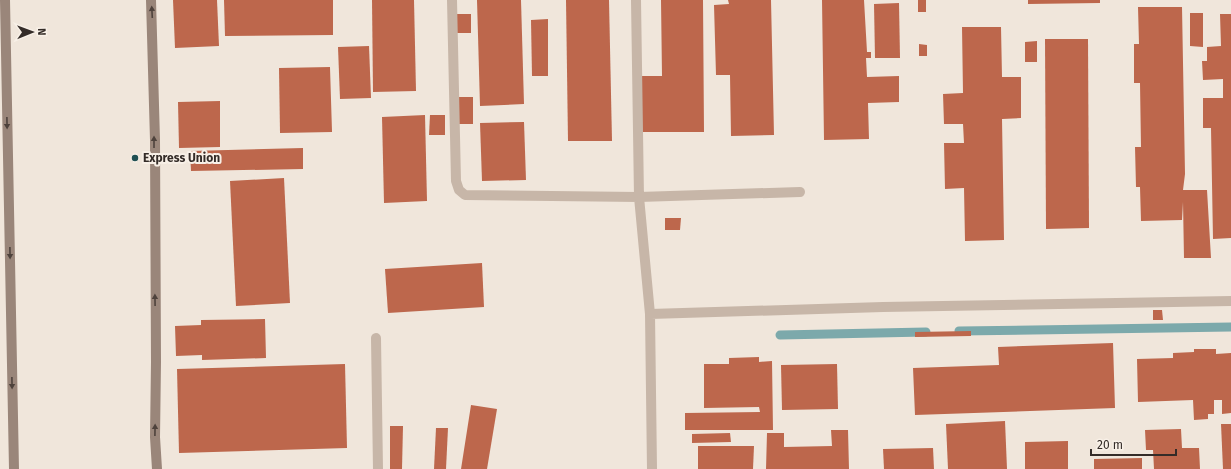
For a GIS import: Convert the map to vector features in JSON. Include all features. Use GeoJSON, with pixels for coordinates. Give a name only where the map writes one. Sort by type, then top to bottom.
{"type":"FeatureCollection","features":[{"type":"Feature","properties":{"kind":"main road"},"geometry":{"type":"LineString","coordinates":[[5,0],[14,469]]}},
{"type":"Feature","properties":{"kind":"main road"},"geometry":{"type":"LineString","coordinates":[[151,0],[156,362],[154,437],[157,469]]}},
{"type":"Feature","properties":{"kind":"street"},"geometry":{"type":"LineString","coordinates":[[452,0],[456,180],[459,190],[465,196],[639,197],[800,192]]}},
{"type":"Feature","properties":{"kind":"street"},"geometry":{"type":"LineString","coordinates":[[636,0],[639,197],[650,314],[652,469]]}},
{"type":"Feature","properties":{"kind":"street"},"geometry":{"type":"LineString","coordinates":[[650,314],[891,306],[1231,301]]}},
{"type":"Feature","properties":{"kind":"street"},"geometry":{"type":"LineString","coordinates":[[376,338],[378,469]]}},
{"type":"Feature","properties":{"kind":"building"},"geometry":{"type":"Polygon","coordinates":[[[173,0],[217,0],[219,46],[175,48],[173,0]]]}},
{"type":"Feature","properties":{"kind":"building"},"geometry":{"type":"Polygon","coordinates":[[[224,0],[333,0],[333,35],[225,36],[224,0]]]}},
{"type":"Feature","properties":{"kind":"building"},"geometry":{"type":"Polygon","coordinates":[[[372,0],[414,0],[416,91],[373,92],[372,0]]]}},
{"type":"Feature","properties":{"kind":"building"},"geometry":{"type":"Polygon","coordinates":[[[477,0],[521,0],[524,104],[480,106],[477,0]]]}},
{"type":"Feature","properties":{"kind":"building"},"geometry":{"type":"Polygon","coordinates":[[[566,0],[609,0],[612,141],[568,141],[566,0]]]}},
{"type":"Feature","properties":{"kind":"building"},"geometry":{"type":"Polygon","coordinates":[[[661,0],[703,0],[704,132],[641,132],[640,76],[662,76],[661,0]]]}},
{"type":"Feature","properties":{"kind":"building"},"geometry":{"type":"Polygon","coordinates":[[[728,0],[771,0],[774,135],[731,136],[730,75],[716,75],[714,5],[729,4],[728,0]]]}},
{"type":"Feature","properties":{"kind":"building"},"geometry":{"type":"Polygon","coordinates":[[[822,0],[864,0],[867,52],[871,52],[871,58],[866,58],[867,77],[899,76],[899,102],[868,103],[869,139],[824,140],[822,0]]]}},
{"type":"Feature","properties":{"kind":"building"},"geometry":{"type":"Polygon","coordinates":[[[918,0],[926,0],[926,12],[918,12],[918,0]]]}},
{"type":"Feature","properties":{"kind":"building"},"geometry":{"type":"Polygon","coordinates":[[[1028,0],[1100,0],[1100,3],[1028,4],[1028,0]]]}},
{"type":"Feature","properties":{"kind":"building"},"geometry":{"type":"Polygon","coordinates":[[[899,3],[900,58],[875,58],[874,4],[899,3]]]}},
{"type":"Feature","properties":{"kind":"building"},"geometry":{"type":"Polygon","coordinates":[[[1138,7],[1182,7],[1185,174],[1183,190],[1207,190],[1211,258],[1184,258],[1183,202],[1182,220],[1141,221],[1140,187],[1136,187],[1135,147],[1141,147],[1140,83],[1134,83],[1134,44],[1139,44],[1138,7]]]}},
{"type":"Feature","properties":{"kind":"building"},"geometry":{"type":"Polygon","coordinates":[[[1190,13],[1203,13],[1203,47],[1190,46],[1190,13]]]}},
{"type":"Feature","properties":{"kind":"building"},"geometry":{"type":"Polygon","coordinates":[[[456,14],[471,14],[471,33],[456,33],[456,14]]]}},
{"type":"Feature","properties":{"kind":"building"},"geometry":{"type":"Polygon","coordinates":[[[1220,14],[1231,14],[1231,238],[1213,239],[1211,128],[1203,128],[1203,98],[1223,98],[1223,79],[1203,80],[1202,61],[1207,61],[1207,47],[1221,46],[1220,14]]]}},
{"type":"Feature","properties":{"kind":"building"},"geometry":{"type":"Polygon","coordinates":[[[548,19],[548,76],[532,76],[531,20],[548,19]]]}},
{"type":"Feature","properties":{"kind":"building"},"geometry":{"type":"Polygon","coordinates":[[[962,27],[1001,27],[1002,77],[1021,77],[1021,118],[1002,119],[1004,240],[965,241],[964,188],[945,189],[944,143],[964,143],[963,124],[944,124],[943,94],[963,93],[962,27]]]}},
{"type":"Feature","properties":{"kind":"building"},"geometry":{"type":"Polygon","coordinates":[[[1045,39],[1088,39],[1089,228],[1046,229],[1045,39]]]}},
{"type":"Feature","properties":{"kind":"building"},"geometry":{"type":"Polygon","coordinates":[[[1037,41],[1037,62],[1025,62],[1025,42],[1037,41]]]}},
{"type":"Feature","properties":{"kind":"building"},"geometry":{"type":"Polygon","coordinates":[[[919,44],[927,45],[927,56],[919,56],[919,44]]]}},
{"type":"Feature","properties":{"kind":"building"},"geometry":{"type":"Polygon","coordinates":[[[369,46],[371,98],[340,99],[338,47],[369,46]]]}},
{"type":"Feature","properties":{"kind":"building"},"geometry":{"type":"Polygon","coordinates":[[[330,67],[332,132],[280,133],[279,68],[330,67]]]}},
{"type":"Feature","properties":{"kind":"building"},"geometry":{"type":"Polygon","coordinates":[[[459,97],[473,97],[473,124],[459,124],[459,97]]]}},
{"type":"Feature","properties":{"kind":"building"},"geometry":{"type":"Polygon","coordinates":[[[220,101],[220,147],[179,148],[178,102],[220,101]]]}},
{"type":"Feature","properties":{"kind":"building"},"geometry":{"type":"Polygon","coordinates":[[[425,115],[427,201],[384,203],[382,117],[425,115]]]}},
{"type":"Feature","properties":{"kind":"building"},"geometry":{"type":"Polygon","coordinates":[[[430,115],[445,115],[445,135],[429,135],[430,115]]]}},
{"type":"Feature","properties":{"kind":"building"},"geometry":{"type":"Polygon","coordinates":[[[524,122],[526,180],[482,181],[480,123],[524,122]]]}},
{"type":"Feature","properties":{"kind":"building"},"geometry":{"type":"Polygon","coordinates":[[[303,148],[303,169],[191,171],[190,151],[303,148]]]}},
{"type":"Feature","properties":{"kind":"building"},"geometry":{"type":"Polygon","coordinates":[[[284,178],[290,303],[236,306],[230,181],[284,178]]]}},
{"type":"Feature","properties":{"kind":"building"},"geometry":{"type":"Polygon","coordinates":[[[665,218],[681,218],[680,230],[665,230],[665,218]]]}},
{"type":"Feature","properties":{"kind":"building"},"geometry":{"type":"Polygon","coordinates":[[[482,263],[484,307],[388,313],[385,269],[482,263]]]}},
{"type":"Feature","properties":{"kind":"building"},"geometry":{"type":"Polygon","coordinates":[[[1153,310],[1162,310],[1163,320],[1153,320],[1153,310]]]}},
{"type":"Feature","properties":{"kind":"building"},"geometry":{"type":"Polygon","coordinates":[[[265,319],[266,358],[202,360],[202,355],[176,356],[175,326],[201,325],[201,320],[265,319]]]}},
{"type":"Feature","properties":{"kind":"building"},"geometry":{"type":"Polygon","coordinates":[[[971,331],[971,336],[915,337],[915,332],[971,331]]]}},
{"type":"Feature","properties":{"kind":"building"},"geometry":{"type":"Polygon","coordinates":[[[1113,343],[1115,408],[915,415],[913,368],[999,365],[998,347],[1113,343]]]}},
{"type":"Feature","properties":{"kind":"building"},"geometry":{"type":"Polygon","coordinates":[[[1194,349],[1216,349],[1216,354],[1231,353],[1231,413],[1222,414],[1222,400],[1214,400],[1214,414],[1208,414],[1208,419],[1194,420],[1193,400],[1138,402],[1137,359],[1173,358],[1173,353],[1194,352],[1194,349]]]}},
{"type":"Feature","properties":{"kind":"building"},"geometry":{"type":"Polygon","coordinates":[[[759,357],[759,362],[772,361],[773,430],[685,430],[685,413],[760,412],[759,407],[704,408],[704,364],[729,364],[729,358],[759,357]]]}},
{"type":"Feature","properties":{"kind":"building"},"geometry":{"type":"Polygon","coordinates":[[[345,364],[347,448],[179,453],[177,369],[345,364]]]}},
{"type":"Feature","properties":{"kind":"building"},"geometry":{"type":"Polygon","coordinates":[[[837,364],[838,409],[782,410],[781,365],[837,364]]]}},
{"type":"Feature","properties":{"kind":"building"},"geometry":{"type":"Polygon","coordinates":[[[471,405],[497,409],[487,469],[461,469],[471,405]]]}},
{"type":"Feature","properties":{"kind":"building"},"geometry":{"type":"Polygon","coordinates":[[[1005,421],[1007,469],[948,469],[946,424],[1005,421]]]}},
{"type":"Feature","properties":{"kind":"building"},"geometry":{"type":"Polygon","coordinates":[[[1221,424],[1231,424],[1231,469],[1223,469],[1221,424]]]}},
{"type":"Feature","properties":{"kind":"building"},"geometry":{"type":"Polygon","coordinates":[[[390,426],[403,426],[402,469],[390,469],[390,426]]]}},
{"type":"Feature","properties":{"kind":"building"},"geometry":{"type":"Polygon","coordinates":[[[436,428],[448,428],[446,469],[434,469],[436,428]]]}},
{"type":"Feature","properties":{"kind":"building"},"geometry":{"type":"Polygon","coordinates":[[[1181,429],[1182,448],[1199,448],[1200,469],[1154,469],[1153,450],[1146,450],[1145,430],[1181,429]]]}},
{"type":"Feature","properties":{"kind":"building"},"geometry":{"type":"Polygon","coordinates":[[[831,430],[848,430],[849,469],[766,469],[767,433],[784,433],[784,447],[832,446],[831,430]]]}},
{"type":"Feature","properties":{"kind":"building"},"geometry":{"type":"Polygon","coordinates":[[[730,433],[731,442],[692,443],[692,434],[730,433]]]}},
{"type":"Feature","properties":{"kind":"building"},"geometry":{"type":"Polygon","coordinates":[[[1068,441],[1068,469],[1025,469],[1025,442],[1068,441]]]}},
{"type":"Feature","properties":{"kind":"building"},"geometry":{"type":"Polygon","coordinates":[[[698,446],[754,446],[753,469],[698,469],[698,446]]]}},
{"type":"Feature","properties":{"kind":"building"},"geometry":{"type":"Polygon","coordinates":[[[933,448],[934,469],[884,469],[883,449],[933,448]]]}},
{"type":"Feature","properties":{"kind":"building"},"geometry":{"type":"Polygon","coordinates":[[[1142,458],[1142,469],[1094,469],[1094,459],[1142,458]]]}},
{"type":"Feature","properties":{"kind":"waterway"},"geometry":{"type":"LineString","coordinates":[[959,331],[1231,327]]}},
{"type":"Feature","properties":{"kind":"waterway"},"geometry":{"type":"LineString","coordinates":[[780,335],[926,332]]}},
{"type":"Feature","properties":{"kind":"place","name":"Express Union"},"geometry":{"type":"Point","coordinates":[135,158]}}]}
